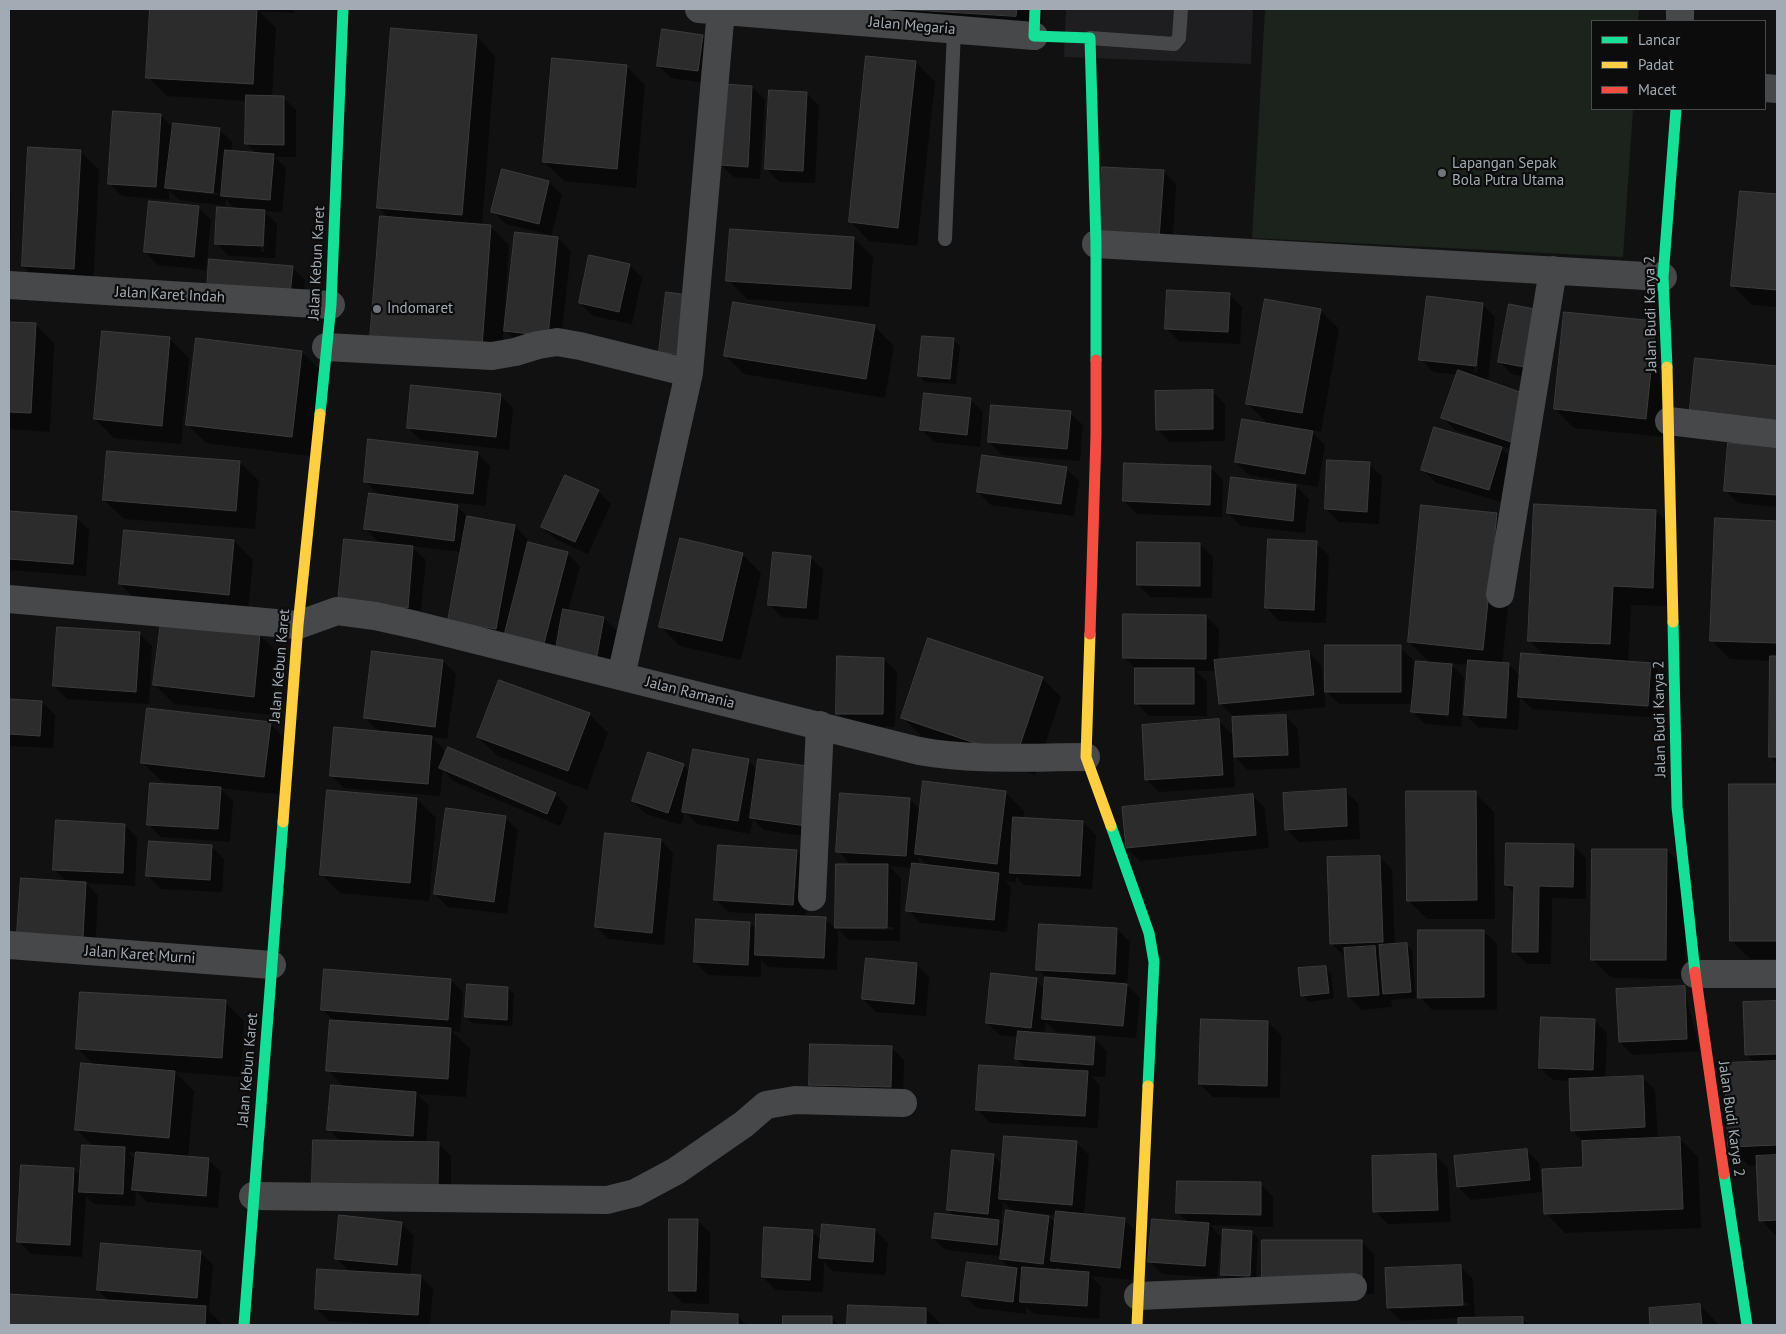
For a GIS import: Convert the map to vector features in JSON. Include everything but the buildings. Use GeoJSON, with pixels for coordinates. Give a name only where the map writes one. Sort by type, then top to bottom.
{"type":"FeatureCollection","features":[{"type":"Feature","properties":{"kind":"street","name":"Jalan Kebun Karet"},"geometry":{"type":"LineString","coordinates":[[244,1325],[298,625],[331,305],[343,9]]}},
{"type":"Feature","properties":{"kind":"street"},"geometry":{"type":"LineString","coordinates":[[621,676],[689,373],[710,9]]}},
{"type":"Feature","properties":{"kind":"street","name":"Jalan Megaria"},"geometry":{"type":"LineString","coordinates":[[710,9],[1034,36]]}},
{"type":"Feature","properties":{"kind":"street"},"geometry":{"type":"LineString","coordinates":[[1035,9],[1034,36],[1090,38],[1096,244],[1096,435],[1086,757],[1149,933],[1154,962],[1137,1325]]}},
{"type":"Feature","properties":{"kind":"street","name":"Jalan Budi Karya 2"},"geometry":{"type":"LineString","coordinates":[[1676,110],[1663,277],[1669,421],[1677,807],[1696,974],[1730,1220],[1747,1325]]}},
{"type":"Feature","properties":{"kind":"street"},"geometry":{"type":"LineString","coordinates":[[1096,244],[1663,277]]}},
{"type":"Feature","properties":{"kind":"street"},"geometry":{"type":"LineString","coordinates":[[1500,594],[1553,270]]}},
{"type":"Feature","properties":{"kind":"street","name":"Jalan Karet Indah"},"geometry":{"type":"LineString","coordinates":[[9,285],[331,305]]}},
{"type":"Feature","properties":{"kind":"street"},"geometry":{"type":"LineString","coordinates":[[326,347],[492,356],[557,342],[689,373]]}},
{"type":"Feature","properties":{"kind":"street"},"geometry":{"type":"LineString","coordinates":[[1669,421],[1777,434]]}},
{"type":"Feature","properties":{"kind":"street"},"geometry":{"type":"LineString","coordinates":[[9,599],[298,625]]}},
{"type":"Feature","properties":{"kind":"street","name":"Jalan Ramania"},"geometry":{"type":"LineString","coordinates":[[298,625],[337,610],[375,616],[820,725],[919,752],[944,756],[972,757],[1086,757]]}},
{"type":"Feature","properties":{"kind":"street"},"geometry":{"type":"LineString","coordinates":[[812,898],[820,725]]}},
{"type":"Feature","properties":{"kind":"street","name":"Jalan Karet Murni"},"geometry":{"type":"LineString","coordinates":[[9,945],[272,965]]}},
{"type":"Feature","properties":{"kind":"street"},"geometry":{"type":"LineString","coordinates":[[1696,974],[1777,974]]}},
{"type":"Feature","properties":{"kind":"street"},"geometry":{"type":"LineString","coordinates":[[253,1196],[607,1200],[636,1193],[676,1172],[744,1124],[766,1105],[795,1100],[903,1103]]}},
{"type":"Feature","properties":{"kind":"street"},"geometry":{"type":"LineString","coordinates":[[1138,1296],[1353,1287]]}},
{"type":"Feature","properties":{"kind":"lane"},"geometry":{"type":"LineString","coordinates":[[1090,38],[1174,44],[1179,38],[1180,9]]}},
{"type":"Feature","properties":{"kind":"lane"},"geometry":{"type":"LineString","coordinates":[[944,240],[954,30]]}},
{"type":"Feature","properties":{"kind":"shaded area"},"geometry":{"type":"Polygon","coordinates":[[[1066,9],[1253,9],[1251,64],[1064,57],[1066,9]]]}},
{"type":"Feature","properties":{"kind":"shaded area","name":"Lapangan Sepak Bola Putra Utama"},"geometry":{"type":"Polygon","coordinates":[[[1265,9],[1639,9],[1638,20],[1591,20],[1591,110],[1633,110],[1623,257],[1252,238],[1265,9]]]}},
{"type":"Feature","properties":{"kind":"traffic: fast"},"geometry":{"type":"LineString","coordinates":[[320,414],[331,305],[343,9]]}},
{"type":"Feature","properties":{"kind":"traffic: fast"},"geometry":{"type":"LineString","coordinates":[[1035,9],[1034,36],[1090,38],[1096,244],[1096,360]]}},
{"type":"Feature","properties":{"kind":"traffic: fast"},"geometry":{"type":"LineString","coordinates":[[1667,367],[1663,277],[1676,110]]}},
{"type":"Feature","properties":{"kind":"traffic: fast"},"geometry":{"type":"LineString","coordinates":[[1673,622],[1677,807],[1695,972]]}},
{"type":"Feature","properties":{"kind":"traffic: fast"},"geometry":{"type":"LineString","coordinates":[[244,1325],[283,822]]}},
{"type":"Feature","properties":{"kind":"traffic: fast"},"geometry":{"type":"LineString","coordinates":[[1111,826],[1149,933],[1154,962],[1148,1086]]}},
{"type":"Feature","properties":{"kind":"traffic: fast"},"geometry":{"type":"LineString","coordinates":[[1724,1174],[1747,1325]]}},
{"type":"Feature","properties":{"kind":"traffic: slow"},"geometry":{"type":"LineString","coordinates":[[1667,367],[1673,622]]}},
{"type":"Feature","properties":{"kind":"traffic: slow"},"geometry":{"type":"LineString","coordinates":[[283,822],[298,625],[320,414]]}},
{"type":"Feature","properties":{"kind":"traffic: slow"},"geometry":{"type":"LineString","coordinates":[[1090,634],[1086,757],[1111,826]]}},
{"type":"Feature","properties":{"kind":"traffic: slow"},"geometry":{"type":"LineString","coordinates":[[1137,1325],[1148,1086]]}},
{"type":"Feature","properties":{"kind":"traffic: jam"},"geometry":{"type":"LineString","coordinates":[[1090,634],[1096,435],[1096,360]]}},
{"type":"Feature","properties":{"kind":"traffic: jam"},"geometry":{"type":"LineString","coordinates":[[1695,972],[1724,1174]]}},
{"type":"Feature","properties":{"kind":"place","name":"Lapangan Sepak Bola Putra Utama"},"geometry":{"type":"Point","coordinates":[1442,173]}},
{"type":"Feature","properties":{"kind":"place","name":"Indomaret"},"geometry":{"type":"Point","coordinates":[377,309]}}]}
